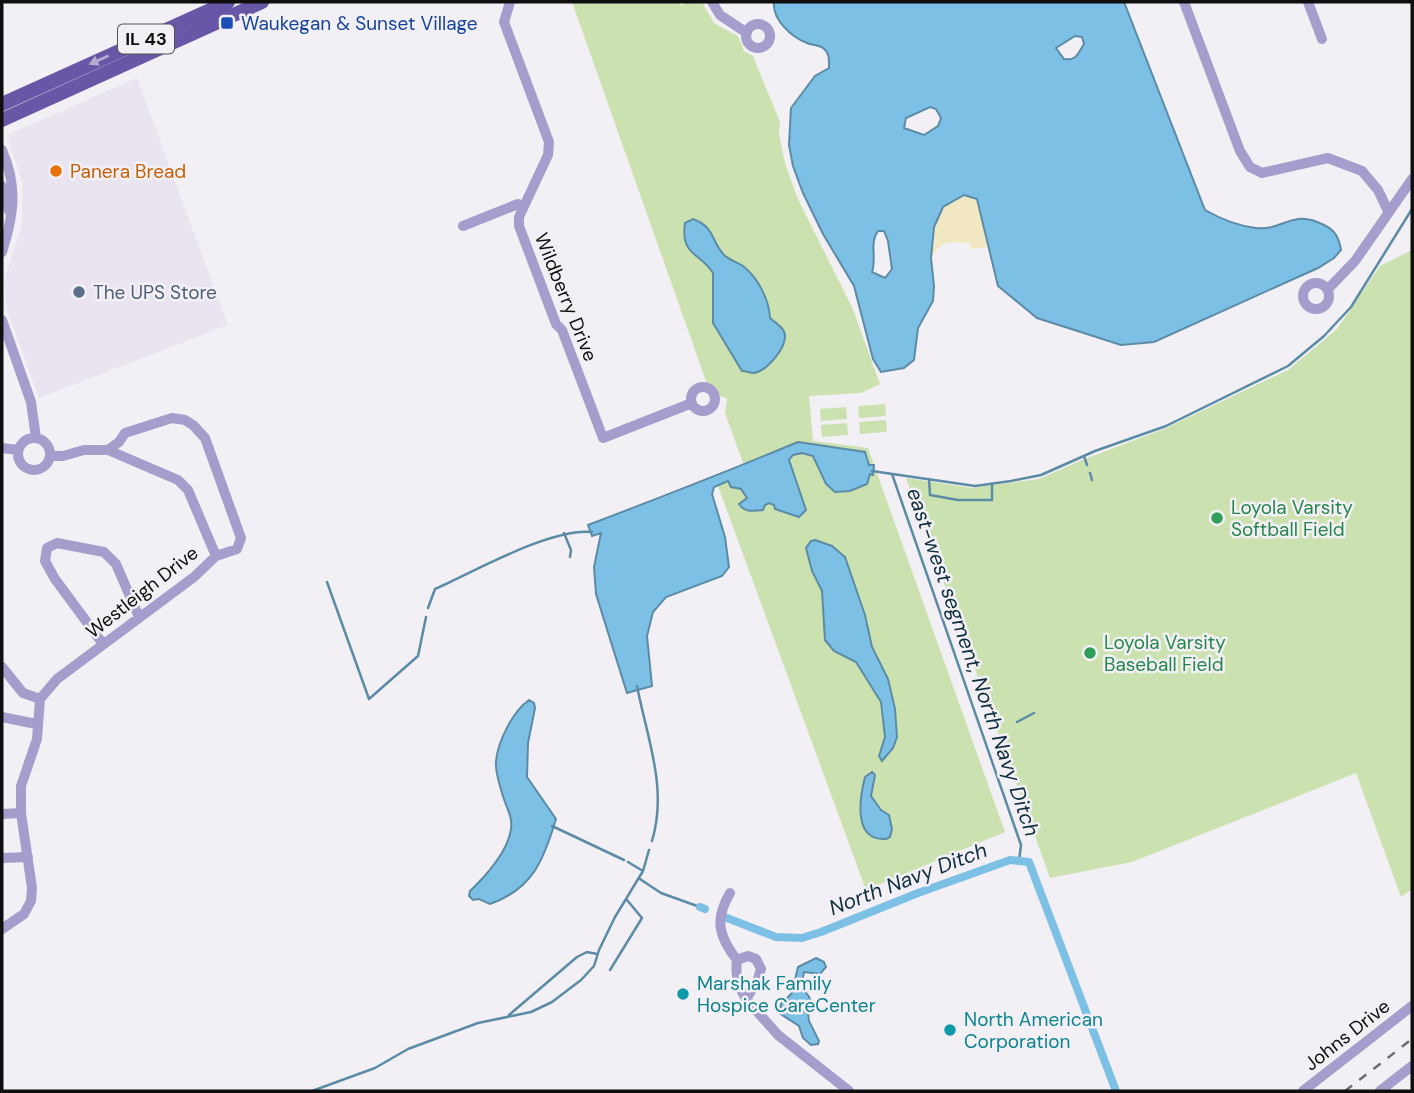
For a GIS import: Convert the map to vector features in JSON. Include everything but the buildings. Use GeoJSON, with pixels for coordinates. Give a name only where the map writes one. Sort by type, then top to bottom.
{"type":"FeatureCollection","features":[{"type":"Feature","properties":{"kind":"main road","name":"IL 43"},"geometry":{"type":"LineString","coordinates":[[2,120],[229,2]]}},
{"type":"Feature","properties":{"kind":"main road","name":"IL 43"},"geometry":{"type":"LineString","coordinates":[[2,104],[262,2]]}},
{"type":"Feature","properties":{"kind":"street","name":"Wildberry Drive"},"geometry":{"type":"LineString","coordinates":[[510,2],[504,22],[549,142],[548,155],[519,217],[519,226],[603,438],[692,403]]}},
{"type":"Feature","properties":{"kind":"street"},"geometry":{"type":"LineString","coordinates":[[712,2],[720,15],[747,33]]}},
{"type":"Feature","properties":{"kind":"street"},"geometry":{"type":"LineString","coordinates":[[1184,2],[1240,151],[1250,167],[1262,173],[1328,158],[1363,172],[1378,190],[1388,211]]}},
{"type":"Feature","properties":{"kind":"street"},"geometry":{"type":"LineString","coordinates":[[1308,2],[1322,39]]}},
{"type":"Feature","properties":{"kind":"street"},"geometry":{"type":"LineString","coordinates":[[2,150],[14,198],[2,252]]}},
{"type":"Feature","properties":{"kind":"street"},"geometry":{"type":"LineString","coordinates":[[1327,290],[1355,261],[1412,179]]}},
{"type":"Feature","properties":{"kind":"street"},"geometry":{"type":"LineString","coordinates":[[2,186],[10,217]]}},
{"type":"Feature","properties":{"kind":"street"},"geometry":{"type":"LineString","coordinates":[[463,226],[518,204],[524,206]]}},
{"type":"Feature","properties":{"kind":"street"},"geometry":{"type":"LineString","coordinates":[[2,320],[31,402],[36,438]]}},
{"type":"Feature","properties":{"kind":"street","name":"Westleigh Drive"},"geometry":{"type":"LineString","coordinates":[[40,699],[57,679],[194,577],[216,556],[237,549],[241,538],[206,440],[197,427],[185,420],[172,418],[125,433],[120,442],[108,450]]}},
{"type":"Feature","properties":{"kind":"street"},"geometry":{"type":"LineString","coordinates":[[36,438],[47,444],[50,456],[44,467],[33,471],[22,466],[18,450],[23,442],[36,438]]}},
{"type":"Feature","properties":{"kind":"street"},"geometry":{"type":"LineString","coordinates":[[2,448],[18,450]]}},
{"type":"Feature","properties":{"kind":"street"},"geometry":{"type":"LineString","coordinates":[[50,456],[63,456],[84,450],[108,450],[178,480],[188,490],[216,556]]}},
{"type":"Feature","properties":{"kind":"street"},"geometry":{"type":"LineString","coordinates":[[103,644],[55,579],[45,561],[47,548],[57,543],[104,552],[116,565],[139,617]]}},
{"type":"Feature","properties":{"kind":"street"},"geometry":{"type":"LineString","coordinates":[[2,667],[23,692],[40,699],[36,724],[37,739],[21,786],[21,813],[31,901],[24,914],[2,929]]}},
{"type":"Feature","properties":{"kind":"street"},"geometry":{"type":"LineString","coordinates":[[2,717],[36,724]]}},
{"type":"Feature","properties":{"kind":"street"},"geometry":{"type":"LineString","coordinates":[[2,814],[21,813]]}},
{"type":"Feature","properties":{"kind":"street"},"geometry":{"type":"LineString","coordinates":[[2,858],[28,857]]}},
{"type":"Feature","properties":{"kind":"street"},"geometry":{"type":"LineString","coordinates":[[730,893],[724,903],[719,925],[727,947],[737,960],[737,984],[746,999],[778,1035],[849,1091]]}},
{"type":"Feature","properties":{"kind":"street"},"geometry":{"type":"LineString","coordinates":[[737,960],[748,956],[756,959],[761,969],[757,982],[746,999]]}},
{"type":"Feature","properties":{"kind":"street","name":"Johns Drive"},"geometry":{"type":"LineString","coordinates":[[1303,1091],[1412,1006]]}},
{"type":"Feature","properties":{"kind":"street"},"geometry":{"type":"LineString","coordinates":[[1380,1091],[1412,1066]]}},
{"type":"Feature","properties":{"kind":"shaded area"},"geometry":{"type":"Polygon","coordinates":[[[137,78],[228,325],[39,398],[7,311],[4,282],[22,224],[22,181],[7,135],[137,78]]]}},
{"type":"Feature","properties":{"kind":"green space"},"geometry":{"type":"Polygon","coordinates":[[[572,2],[678,2],[681,6],[686,2],[702,2],[714,23],[738,36],[744,51],[753,56],[780,122],[779,134],[785,163],[797,197],[852,307],[880,384],[861,393],[809,396],[813,441],[868,448],[1005,832],[866,890],[718,486],[747,474],[725,413],[727,399],[718,395],[706,381],[572,2]]]}},
{"type":"Feature","properties":{"kind":"green space"},"geometry":{"type":"Polygon","coordinates":[[[1412,250],[1412,889],[1401,897],[1356,773],[1132,862],[1050,878],[906,478],[972,488],[1039,479],[1164,429],[1288,370],[1337,329],[1380,266],[1412,250]]]}},
{"type":"Feature","properties":{"kind":"green space"},"geometry":{"type":"Polygon","coordinates":[[[885,404],[886,416],[859,418],[858,406],[885,404]]]}},
{"type":"Feature","properties":{"kind":"green space"},"geometry":{"type":"Polygon","coordinates":[[[846,407],[847,419],[821,421],[820,409],[846,407]]]}},
{"type":"Feature","properties":{"kind":"green space"},"geometry":{"type":"Polygon","coordinates":[[[886,420],[887,432],[860,434],[859,422],[886,420]]]}},
{"type":"Feature","properties":{"kind":"green space"},"geometry":{"type":"Polygon","coordinates":[[[847,423],[848,435],[822,437],[821,425],[847,423]]]}},
{"type":"Feature","properties":{"kind":"sand"},"geometry":{"type":"Polygon","coordinates":[[[964,195],[977,199],[989,247],[972,249],[970,243],[952,242],[939,247],[931,258],[934,228],[940,212],[953,200],[964,195]]]}},
{"type":"Feature","properties":{"kind":"water"},"geometry":{"type":"Polygon","coordinates":[[[774,2],[1124,2],[1205,210],[1229,221],[1256,228],[1266,228],[1296,219],[1313,220],[1334,232],[1341,250],[1318,268],[1154,342],[1121,345],[1037,318],[998,286],[977,199],[964,195],[943,207],[934,227],[931,258],[933,301],[918,328],[914,360],[904,368],[881,372],[873,359],[854,286],[823,234],[803,193],[789,145],[791,108],[815,76],[829,68],[828,55],[821,47],[809,44],[789,32],[779,21],[774,2]],[[1075,36],[1056,48],[1064,59],[1074,58],[1084,44],[1082,37],[1075,36]],[[930,107],[906,118],[904,128],[924,135],[938,126],[941,118],[936,109],[930,107]],[[878,231],[875,236],[872,272],[885,278],[892,269],[888,241],[884,231],[878,231]]]}},
{"type":"Feature","properties":{"kind":"water"},"geometry":{"type":"Polygon","coordinates":[[[693,219],[709,230],[724,255],[743,266],[758,283],[765,296],[770,318],[785,332],[779,352],[770,364],[759,371],[742,371],[713,323],[713,273],[688,248],[684,234],[685,223],[693,219]]]}},
{"type":"Feature","properties":{"kind":"water"},"geometry":{"type":"Polygon","coordinates":[[[798,442],[865,452],[869,465],[874,465],[873,475],[870,474],[867,484],[850,491],[835,492],[826,484],[813,456],[802,453],[793,455],[789,460],[806,510],[799,517],[775,509],[774,505],[769,503],[763,510],[747,510],[739,504],[747,498],[741,489],[731,487],[728,481],[714,487],[712,494],[725,537],[729,567],[722,576],[666,597],[653,612],[647,636],[652,686],[627,693],[596,594],[594,567],[601,533],[592,536],[588,525],[798,442]]]}},
{"type":"Feature","properties":{"kind":"water"},"geometry":{"type":"Polygon","coordinates":[[[815,540],[832,546],[845,557],[865,615],[872,647],[888,679],[895,709],[897,737],[893,748],[882,761],[879,756],[885,737],[881,702],[856,662],[834,651],[825,640],[822,591],[812,571],[806,548],[815,540]]]}},
{"type":"Feature","properties":{"kind":"water"},"geometry":{"type":"Polygon","coordinates":[[[529,700],[534,703],[535,708],[528,743],[527,777],[556,819],[547,847],[535,871],[517,890],[490,904],[479,899],[473,900],[469,896],[470,891],[495,863],[509,837],[511,820],[496,761],[507,727],[517,711],[529,700]]]}},
{"type":"Feature","properties":{"kind":"water"},"geometry":{"type":"Polygon","coordinates":[[[872,772],[875,775],[871,796],[881,810],[889,815],[892,829],[890,837],[886,839],[875,838],[863,826],[861,795],[865,777],[872,772]]]}},
{"type":"Feature","properties":{"kind":"water"},"geometry":{"type":"Polygon","coordinates":[[[816,958],[824,962],[826,967],[820,974],[804,972],[801,987],[811,1002],[809,1021],[819,1041],[818,1044],[811,1045],[803,1038],[799,1026],[779,1013],[781,1004],[792,993],[798,967],[816,958]]]}},
{"type":"Feature","properties":{"kind":"waterway"},"geometry":{"type":"LineString","coordinates":[[872,471],[975,486],[1011,481],[1041,475],[1095,451],[1166,426],[1288,366],[1324,336],[1351,307],[1412,209]]}},
{"type":"Feature","properties":{"kind":"waterway"},"geometry":{"type":"LineString","coordinates":[[1084,456],[1087,465]]}},
{"type":"Feature","properties":{"kind":"waterway"},"geometry":{"type":"LineString","coordinates":[[1090,473],[1092,480]]}},
{"type":"Feature","properties":{"kind":"waterway","name":"east-west segment, North Navy Ditch"},"geometry":{"type":"LineString","coordinates":[[892,474],[1021,845],[1019,861]]}},
{"type":"Feature","properties":{"kind":"waterway"},"geometry":{"type":"LineString","coordinates":[[929,479],[930,495],[958,500],[992,500],[992,484]]}},
{"type":"Feature","properties":{"kind":"waterway"},"geometry":{"type":"LineString","coordinates":[[428,608],[435,589],[492,562],[556,537],[592,532]]}},
{"type":"Feature","properties":{"kind":"waterway"},"geometry":{"type":"LineString","coordinates":[[564,533],[571,550],[570,557]]}},
{"type":"Feature","properties":{"kind":"waterway"},"geometry":{"type":"LineString","coordinates":[[327,582],[369,699],[418,656],[426,617]]}},
{"type":"Feature","properties":{"kind":"waterway"},"geometry":{"type":"LineString","coordinates":[[637,686],[657,782],[658,802],[652,841]]}},
{"type":"Feature","properties":{"kind":"waterway"},"geometry":{"type":"LineString","coordinates":[[1017,722],[1034,713]]}},
{"type":"Feature","properties":{"kind":"waterway"},"geometry":{"type":"LineString","coordinates":[[552,826],[624,860]]}},
{"type":"Feature","properties":{"kind":"waterway"},"geometry":{"type":"LineString","coordinates":[[312,1091],[375,1068],[408,1049],[478,1023],[531,1012],[552,1002],[581,980],[594,966],[615,917],[643,871],[649,850]]}},
{"type":"Feature","properties":{"kind":"waterway","name":"North Navy Ditch"},"geometry":{"type":"LineString","coordinates":[[727,918],[776,937],[802,938],[1010,860],[1029,862],[1116,1091]]}},
{"type":"Feature","properties":{"kind":"waterway"},"geometry":{"type":"LineString","coordinates":[[628,862],[643,871]]}},
{"type":"Feature","properties":{"kind":"waterway","name":"North Navy Ditch"},"geometry":{"type":"LineString","coordinates":[[640,879],[661,893],[700,907]]}},
{"type":"Feature","properties":{"kind":"waterway"},"geometry":{"type":"LineString","coordinates":[[610,970],[642,918],[627,900]]}},
{"type":"Feature","properties":{"kind":"waterway","name":"North Navy Ditch"},"geometry":{"type":"LineString","coordinates":[[700,907],[705,909]]}},
{"type":"Feature","properties":{"kind":"waterway"},"geometry":{"type":"LineString","coordinates":[[509,1015],[577,957],[587,952],[597,954]]}},
{"type":"Feature","properties":{"kind":"railway"},"geometry":{"type":"LineString","coordinates":[[1345,1091],[1412,1039]]}},
{"type":"Feature","properties":{"kind":"place","name":"Waukegan & Sunset Village"},"geometry":{"type":"Point","coordinates":[227,23]}},
{"type":"Feature","properties":{"kind":"place","name":"Panera Bread"},"geometry":{"type":"Point","coordinates":[56,171]}},
{"type":"Feature","properties":{"kind":"place","name":"The UPS Store"},"geometry":{"type":"Point","coordinates":[79,292]}},
{"type":"Feature","properties":{"kind":"place","name":"Loyola Varsity Softball Field"},"geometry":{"type":"Point","coordinates":[1217,518]}},
{"type":"Feature","properties":{"kind":"place","name":"Loyola Varsity Baseball Field"},"geometry":{"type":"Point","coordinates":[1090,653]}},
{"type":"Feature","properties":{"kind":"place","name":"Marshak Family Hospice CareCenter"},"geometry":{"type":"Point","coordinates":[683,994]}},
{"type":"Feature","properties":{"kind":"place","name":"North American Corporation"},"geometry":{"type":"Point","coordinates":[950,1030]}}]}
